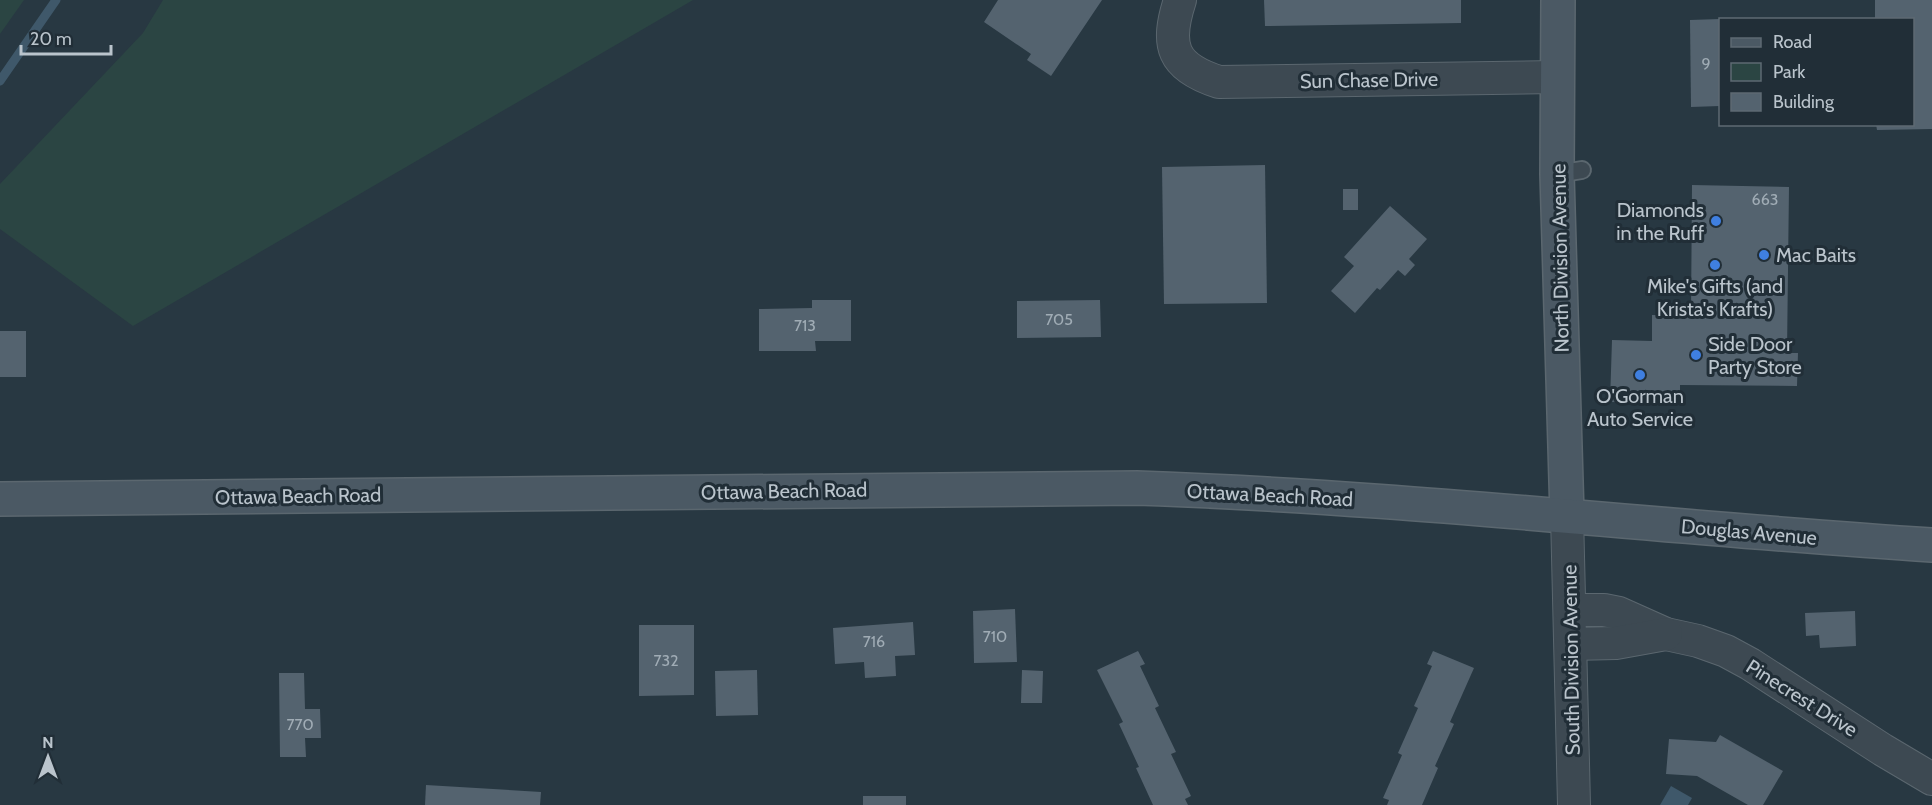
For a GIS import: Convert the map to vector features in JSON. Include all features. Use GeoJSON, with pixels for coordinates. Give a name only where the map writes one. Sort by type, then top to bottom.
{"type":"FeatureCollection","features":[{"type":"Feature","properties":{"kind":"street","name":"Sun Chase Drive"},"geometry":{"type":"LineString","coordinates":[[1180,0],[1174,19],[1172,43],[1178,56],[1186,67],[1200,76],[1219,82],[1556,77]]}},
{"type":"Feature","properties":{"kind":"street","name":"North Division Avenue"},"geometry":{"type":"LineString","coordinates":[[1558,0],[1556,77],[1569,172],[1567,515]]}},
{"type":"Feature","properties":{"kind":"street","name":"Ottawa Beach Road"},"geometry":{"type":"LineString","coordinates":[[0,499],[1137,488],[1567,515]]}},
{"type":"Feature","properties":{"kind":"street","name":"Douglas Avenue"},"geometry":{"type":"LineString","coordinates":[[1567,515],[1824,538],[1932,545]]}},
{"type":"Feature","properties":{"kind":"street","name":"South Division Avenue"},"geometry":{"type":"LineString","coordinates":[[1567,515],[1574,805]]}},
{"type":"Feature","properties":{"kind":"street","name":"Pinecrest Drive"},"geometry":{"type":"LineString","coordinates":[[1570,610],[1604,610],[1618,613],[1666,634],[1698,640],[1726,651],[1750,664],[1883,750],[1932,778]]}},
{"type":"Feature","properties":{"kind":"street","name":"Pinecrest Drive"},"geometry":{"type":"LineString","coordinates":[[1571,644],[1616,643],[1666,634]]}},
{"type":"Feature","properties":{"kind":"green space"},"geometry":{"type":"Polygon","coordinates":[[[0,0],[24,0],[0,34],[0,0]]]}},
{"type":"Feature","properties":{"kind":"green space"},"geometry":{"type":"Polygon","coordinates":[[[163,0],[693,0],[133,326],[0,229],[0,184],[143,33],[163,0]]]}},
{"type":"Feature","properties":{"kind":"water"},"geometry":{"type":"Polygon","coordinates":[[[1671,786],[1692,798],[1688,805],[1660,805],[1671,786]]]}},
{"type":"Feature","properties":{"kind":"building"},"geometry":{"type":"Polygon","coordinates":[[[998,0],[1102,0],[1051,76],[1027,60],[1031,54],[984,22],[998,0]]]}},
{"type":"Feature","properties":{"kind":"building"},"geometry":{"type":"Polygon","coordinates":[[[1264,0],[1461,0],[1461,23],[1265,26],[1264,0]]]}},
{"type":"Feature","properties":{"kind":"building"},"geometry":{"type":"Polygon","coordinates":[[[1875,0],[1932,0],[1932,129],[1877,130],[1876,126],[1914,126],[1914,18],[1875,18],[1875,0]]]}},
{"type":"Feature","properties":{"kind":"building"},"geometry":{"type":"Polygon","coordinates":[[[1719,19],[1719,106],[1691,107],[1690,20],[1719,19]]]}},
{"type":"Feature","properties":{"kind":"building"},"geometry":{"type":"Polygon","coordinates":[[[1265,165],[1267,303],[1164,304],[1162,167],[1265,165]]]}},
{"type":"Feature","properties":{"kind":"building"},"geometry":{"type":"Polygon","coordinates":[[[1692,185],[1789,187],[1787,353],[1798,353],[1797,386],[1680,385],[1680,403],[1610,402],[1612,340],[1652,341],[1652,315],[1691,316],[1692,185]]]}},
{"type":"Feature","properties":{"kind":"building"},"geometry":{"type":"Polygon","coordinates":[[[1343,189],[1358,189],[1358,210],[1343,210],[1343,189]]]}},
{"type":"Feature","properties":{"kind":"building"},"geometry":{"type":"Polygon","coordinates":[[[1390,206],[1427,239],[1409,259],[1415,265],[1405,276],[1398,270],[1380,290],[1377,288],[1355,313],[1331,291],[1354,266],[1344,257],[1390,206]]]}},
{"type":"Feature","properties":{"kind":"building"},"geometry":{"type":"Polygon","coordinates":[[[812,300],[851,300],[851,341],[815,341],[816,351],[759,351],[759,309],[812,308],[812,300]]]}},
{"type":"Feature","properties":{"kind":"building"},"geometry":{"type":"Polygon","coordinates":[[[1100,300],[1101,337],[1017,338],[1017,301],[1100,300]]]}},
{"type":"Feature","properties":{"kind":"building"},"geometry":{"type":"Polygon","coordinates":[[[0,331],[26,331],[26,377],[0,377],[0,331]]]}},
{"type":"Feature","properties":{"kind":"building"},"geometry":{"type":"Polygon","coordinates":[[[1015,609],[1017,662],[974,663],[973,611],[1015,609]]]}},
{"type":"Feature","properties":{"kind":"building"},"geometry":{"type":"Polygon","coordinates":[[[1855,611],[1856,646],[1820,648],[1819,635],[1806,636],[1805,613],[1855,611]]]}},
{"type":"Feature","properties":{"kind":"building"},"geometry":{"type":"Polygon","coordinates":[[[913,622],[915,655],[895,656],[896,676],[865,678],[864,662],[835,664],[833,628],[913,622]]]}},
{"type":"Feature","properties":{"kind":"building"},"geometry":{"type":"Polygon","coordinates":[[[639,625],[694,625],[694,695],[639,696],[639,625]]]}},
{"type":"Feature","properties":{"kind":"building"},"geometry":{"type":"Polygon","coordinates":[[[1138,651],[1145,664],[1140,666],[1159,706],[1155,708],[1176,752],[1171,754],[1191,796],[1185,799],[1188,805],[1153,805],[1119,724],[1123,722],[1097,670],[1138,651]]]}},
{"type":"Feature","properties":{"kind":"building"},"geometry":{"type":"Polygon","coordinates":[[[1433,651],[1474,668],[1450,722],[1454,724],[1435,766],[1438,768],[1422,805],[1387,805],[1389,800],[1383,798],[1402,755],[1398,753],[1418,708],[1414,706],[1432,666],[1427,664],[1433,651]]]}},
{"type":"Feature","properties":{"kind":"building"},"geometry":{"type":"Polygon","coordinates":[[[757,670],[758,715],[716,716],[715,671],[757,670]]]}},
{"type":"Feature","properties":{"kind":"building"},"geometry":{"type":"Polygon","coordinates":[[[1022,670],[1043,671],[1042,703],[1021,703],[1022,670]]]}},
{"type":"Feature","properties":{"kind":"building"},"geometry":{"type":"Polygon","coordinates":[[[279,673],[304,673],[305,709],[320,709],[321,738],[305,738],[306,757],[280,757],[279,673]]]}},
{"type":"Feature","properties":{"kind":"building"},"geometry":{"type":"Polygon","coordinates":[[[1720,735],[1783,771],[1763,805],[1748,805],[1697,776],[1666,774],[1669,739],[1716,742],[1720,735]]]}},
{"type":"Feature","properties":{"kind":"building"},"geometry":{"type":"Polygon","coordinates":[[[426,785],[541,792],[540,805],[425,805],[426,785]]]}},
{"type":"Feature","properties":{"kind":"building"},"geometry":{"type":"Polygon","coordinates":[[[863,796],[906,796],[906,805],[863,805],[863,796]]]}},
{"type":"Feature","properties":{"kind":"waterway"},"geometry":{"type":"LineString","coordinates":[[0,81],[56,0]]}},
{"type":"Feature","properties":{"kind":"place","name":"Diamonds in the Ruff"},"geometry":{"type":"Point","coordinates":[1716,221]}},
{"type":"Feature","properties":{"kind":"place","name":"Mac Baits"},"geometry":{"type":"Point","coordinates":[1764,255]}},
{"type":"Feature","properties":{"kind":"place","name":"Mike's Gifts (and Krista's Krafts)"},"geometry":{"type":"Point","coordinates":[1715,265]}},
{"type":"Feature","properties":{"kind":"place","name":"Side Door Party Store"},"geometry":{"type":"Point","coordinates":[1696,355]}},
{"type":"Feature","properties":{"kind":"place","name":"O'Gorman Auto Service"},"geometry":{"type":"Point","coordinates":[1640,375]}}]}
